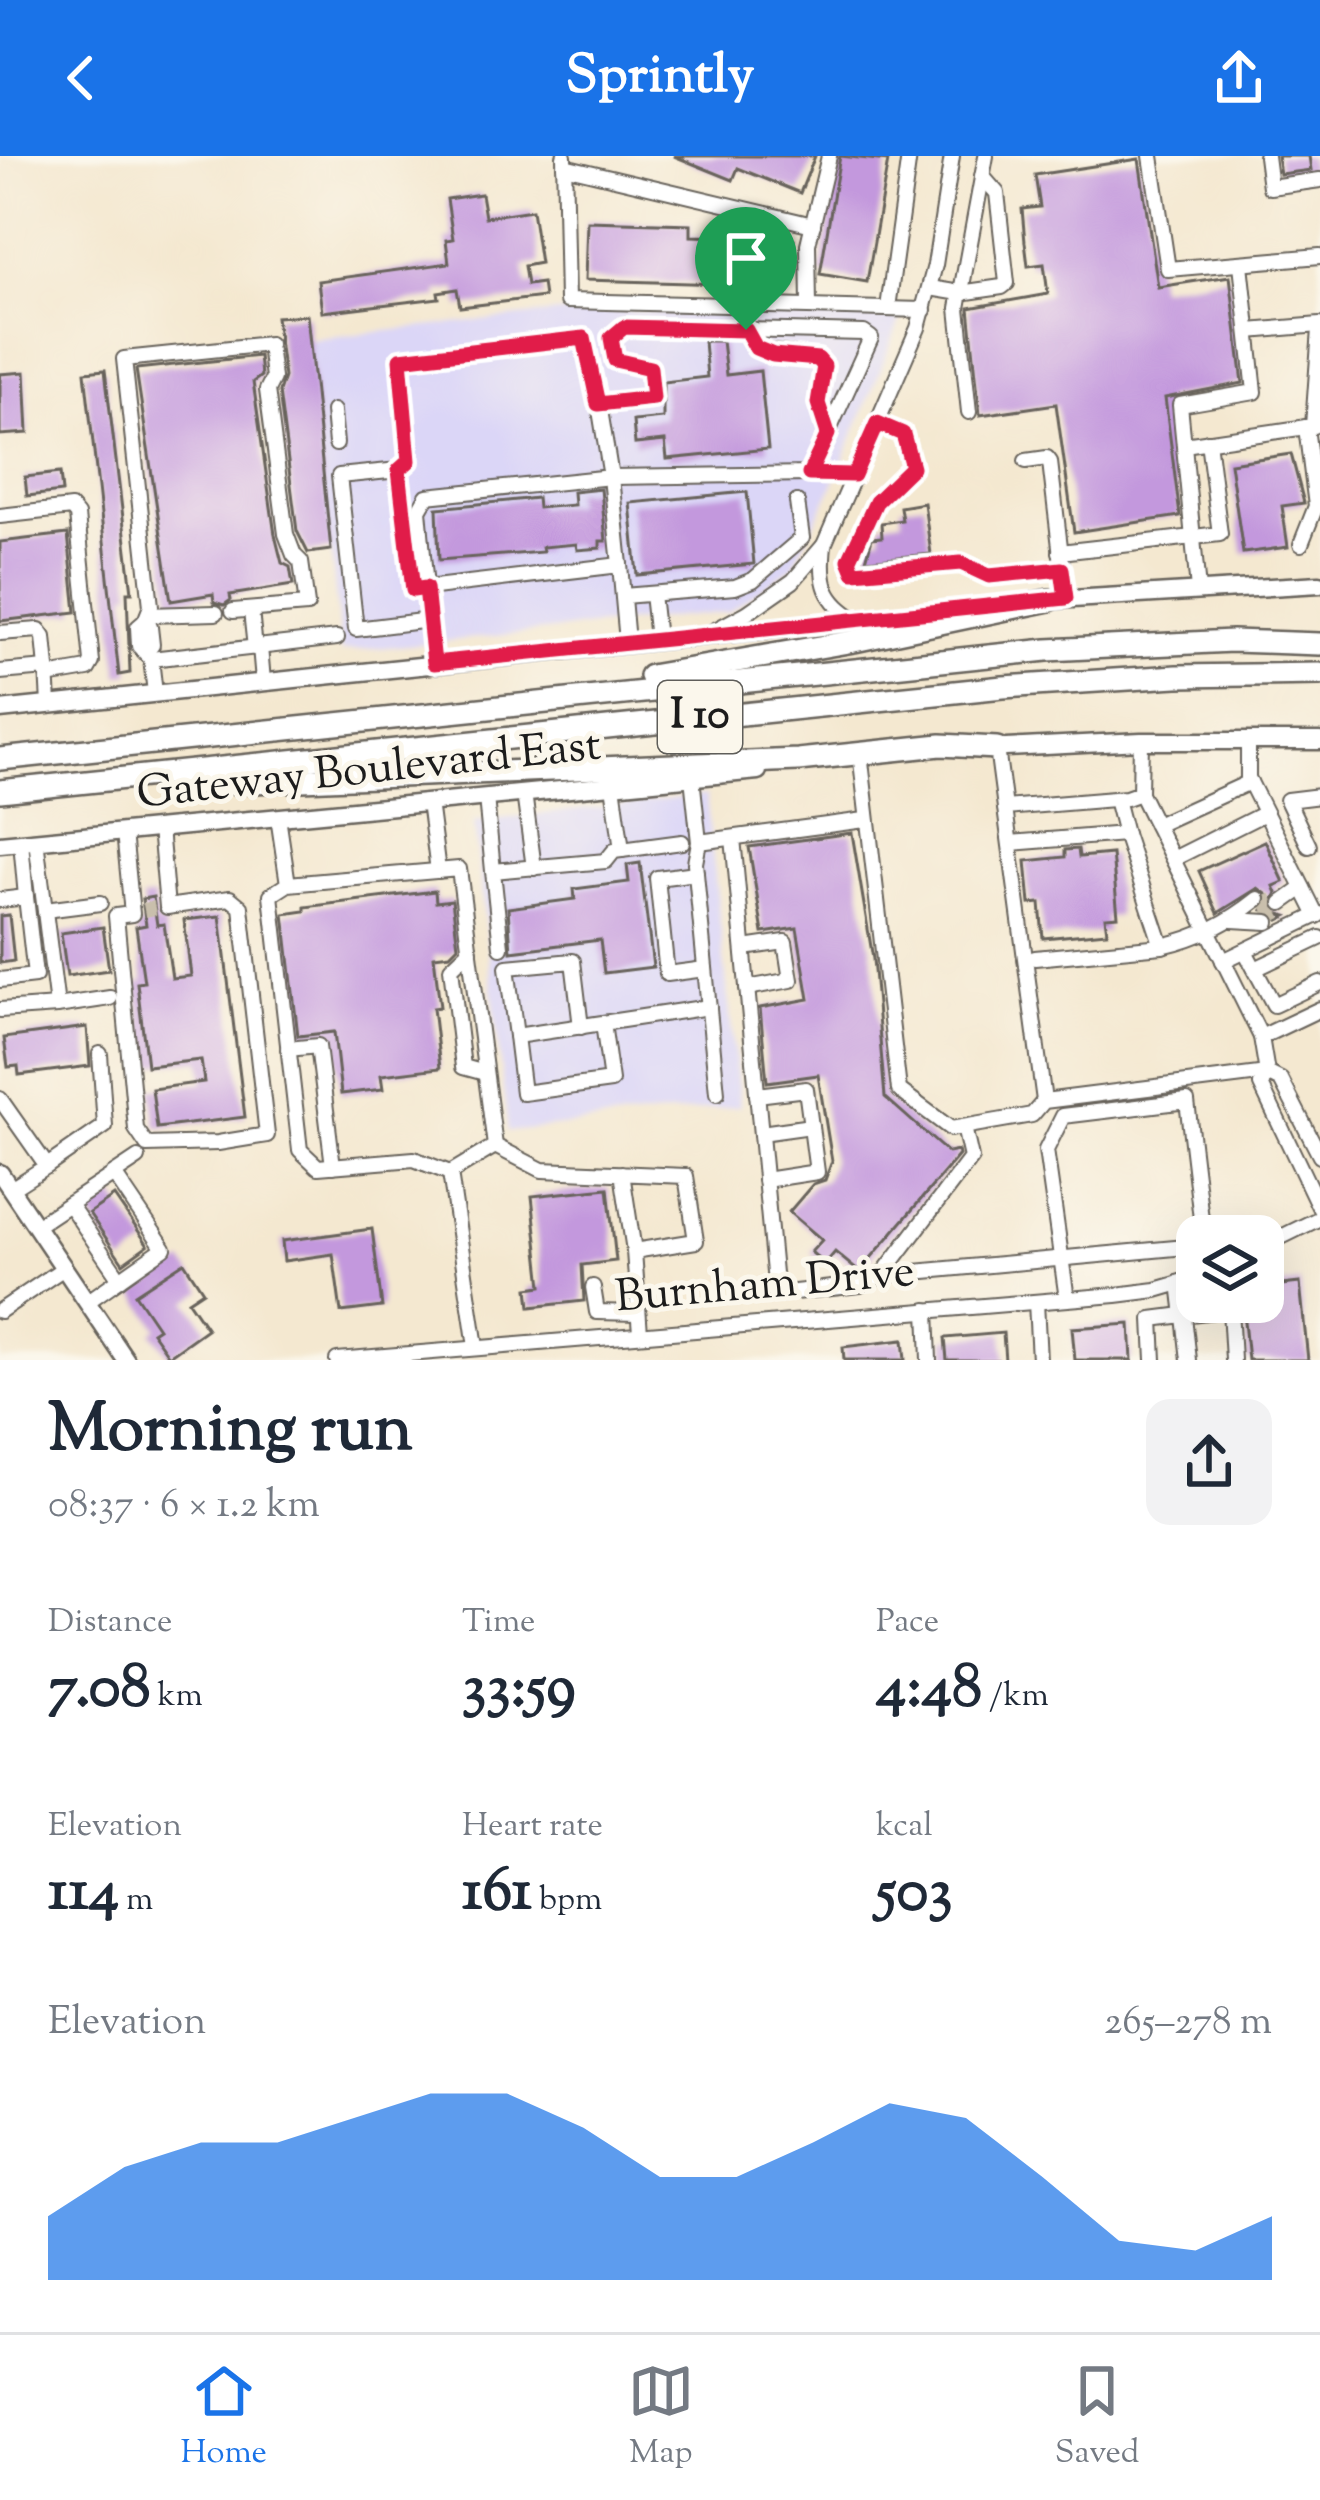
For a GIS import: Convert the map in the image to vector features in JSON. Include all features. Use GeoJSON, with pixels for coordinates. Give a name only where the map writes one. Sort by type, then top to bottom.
{"type":"FeatureCollection","features":[{"type":"Feature","properties":{"kind":"highway"},"geometry":{"type":"LineString","coordinates":[[387,717],[450,698],[629,680],[809,650],[1058,599]]}},
{"type":"Feature","properties":{"kind":"highway","name":"I 10"},"geometry":{"type":"LineString","coordinates":[[0,759],[1047,650],[1232,641],[1320,644]]}},
{"type":"Feature","properties":{"kind":"highway","name":"I 10"},"geometry":{"type":"LineString","coordinates":[[0,791],[1004,687],[1177,676],[1320,674]]}},
{"type":"Feature","properties":{"kind":"highway"},"geometry":{"type":"LineString","coordinates":[[81,783],[206,786],[750,762],[941,745],[997,748]]}},
{"type":"Feature","properties":{"kind":"main road"},"geometry":{"type":"LineString","coordinates":[[1299,586],[1320,572]]}},
{"type":"Feature","properties":{"kind":"main road"},"geometry":{"type":"LineString","coordinates":[[0,710],[1058,599],[1320,584]]}},
{"type":"Feature","properties":{"kind":"main road","name":"Gateway Boulevard East"},"geometry":{"type":"LineString","coordinates":[[0,844],[997,748],[1141,741],[1319,741]]}},
{"type":"Feature","properties":{"kind":"main road"},"geometry":{"type":"LineString","coordinates":[[5,1181],[126,1360]]}},
{"type":"Feature","properties":{"kind":"street"},"geometry":{"type":"LineString","coordinates":[[809,306],[808,244],[829,156]]}},
{"type":"Feature","properties":{"kind":"street"},"geometry":{"type":"LineString","coordinates":[[888,308],[909,156]]}},
{"type":"Feature","properties":{"kind":"street"},"geometry":{"type":"LineString","coordinates":[[708,634],[793,581],[824,544],[924,310],[952,156]]}},
{"type":"Feature","properties":{"kind":"street"},"geometry":{"type":"LineString","coordinates":[[969,412],[960,293],[986,156]]}},
{"type":"Feature","properties":{"kind":"street"},"geometry":{"type":"LineString","coordinates":[[1151,156],[1168,268],[1320,256]]}},
{"type":"Feature","properties":{"kind":"street"},"geometry":{"type":"LineString","coordinates":[[1266,156],[1270,187],[1320,180]]}},
{"type":"Feature","properties":{"kind":"street"},"geometry":{"type":"LineString","coordinates":[[812,225],[564,161],[567,301],[924,310]]}},
{"type":"Feature","properties":{"kind":"street"},"geometry":{"type":"LineString","coordinates":[[930,288],[960,293],[1006,284],[997,194],[982,176]]}},
{"type":"Feature","properties":{"kind":"street"},"geometry":{"type":"LineString","coordinates":[[1198,590],[1181,403],[1256,392],[1241,264]]}},
{"type":"Feature","properties":{"kind":"street"},"geometry":{"type":"LineString","coordinates":[[1184,445],[1313,426],[1320,327],[1249,331]]}},
{"type":"Feature","properties":{"kind":"street"},"geometry":{"type":"LineString","coordinates":[[598,404],[653,398],[650,368],[615,360],[611,338],[616,330],[864,333],[871,338],[809,474]]}},
{"type":"Feature","properties":{"kind":"street"},"geometry":{"type":"LineString","coordinates":[[746,330],[756,348],[773,355],[810,357],[824,366],[818,403],[828,434]]}},
{"type":"Feature","properties":{"kind":"street"},"geometry":{"type":"LineString","coordinates":[[430,620],[356,629],[339,476],[399,470],[409,461],[400,359],[584,338],[611,477],[627,642]]}},
{"type":"Feature","properties":{"kind":"street"},"geometry":{"type":"LineString","coordinates":[[155,693],[148,656],[151,606],[124,359],[266,342],[273,378],[267,390],[276,480],[286,533],[301,562],[307,605],[232,611]]}},
{"type":"Feature","properties":{"kind":"street"},"geometry":{"type":"LineString","coordinates":[[333,411],[336,444]]}},
{"type":"Feature","properties":{"kind":"street"},"geometry":{"type":"LineString","coordinates":[[877,423],[903,434],[912,467],[876,502],[849,560],[854,572],[961,563],[989,576],[1220,535],[1208,441]]}},
{"type":"Feature","properties":{"kind":"street"},"geometry":{"type":"LineString","coordinates":[[1301,544],[1317,492],[1306,427]]}},
{"type":"Feature","properties":{"kind":"street"},"geometry":{"type":"LineString","coordinates":[[1025,461],[1047,458],[1050,462],[1061,561],[1058,599]]}},
{"type":"Feature","properties":{"kind":"street"},"geometry":{"type":"LineString","coordinates":[[399,470],[413,590],[620,565]]}},
{"type":"Feature","properties":{"kind":"street"},"geometry":{"type":"LineString","coordinates":[[434,663],[419,510],[427,496],[611,477],[854,475]]}},
{"type":"Feature","properties":{"kind":"street"},"geometry":{"type":"LineString","coordinates":[[797,502],[802,538]]}},
{"type":"Feature","properties":{"kind":"street"},"geometry":{"type":"LineString","coordinates":[[0,516],[71,508],[77,515],[92,662],[88,669],[0,672]]}},
{"type":"Feature","properties":{"kind":"street"},"geometry":{"type":"LineString","coordinates":[[802,538],[824,544]]}},
{"type":"Feature","properties":{"kind":"street"},"geometry":{"type":"LineString","coordinates":[[623,596],[735,587],[753,580],[802,538]]}},
{"type":"Feature","properties":{"kind":"street"},"geometry":{"type":"LineString","coordinates":[[824,544],[825,592],[838,609],[857,620]]}},
{"type":"Feature","properties":{"kind":"street"},"geometry":{"type":"LineString","coordinates":[[652,594],[657,639]]}},
{"type":"Feature","properties":{"kind":"street"},"geometry":{"type":"LineString","coordinates":[[251,611],[263,681]]}},
{"type":"Feature","properties":{"kind":"street"},"geometry":{"type":"LineString","coordinates":[[147,618],[216,613]]}},
{"type":"Feature","properties":{"kind":"street"},"geometry":{"type":"LineString","coordinates":[[0,633],[39,630],[44,637],[49,704]]}},
{"type":"Feature","properties":{"kind":"street"},"geometry":{"type":"LineString","coordinates":[[148,656],[337,638]]}},
{"type":"Feature","properties":{"kind":"street"},"geometry":{"type":"LineString","coordinates":[[1141,741],[1140,793],[1261,1037],[1267,1073],[1261,1085],[1319,1220],[1284,1236]]}},
{"type":"Feature","properties":{"kind":"street"},"geometry":{"type":"LineString","coordinates":[[1223,961],[1318,915],[1299,890],[1250,782],[1248,741]]}},
{"type":"Feature","properties":{"kind":"street"},"geometry":{"type":"LineString","coordinates":[[997,748],[1044,1100]]}},
{"type":"Feature","properties":{"kind":"street"},"geometry":{"type":"LineString","coordinates":[[861,761],[898,1090],[951,1129],[1032,1115],[1044,1100],[1267,1073],[1281,1080],[1320,1156]]}},
{"type":"Feature","properties":{"kind":"street"},"geometry":{"type":"LineString","coordinates":[[692,777],[717,1093]]}},
{"type":"Feature","properties":{"kind":"street"},"geometry":{"type":"LineString","coordinates":[[1156,825],[1250,782]]}},
{"type":"Feature","properties":{"kind":"street"},"geometry":{"type":"LineString","coordinates":[[613,785],[622,850]]}},
{"type":"Feature","properties":{"kind":"street"},"geometry":{"type":"LineString","coordinates":[[524,793],[534,868]]}},
{"type":"Feature","properties":{"kind":"street"},"geometry":{"type":"LineString","coordinates":[[1005,808],[1140,793]]}},
{"type":"Feature","properties":{"kind":"street"},"geometry":{"type":"LineString","coordinates":[[1309,846],[1287,800],[1320,796]]}},
{"type":"Feature","properties":{"kind":"street"},"geometry":{"type":"LineString","coordinates":[[487,797],[501,947]]}},
{"type":"Feature","properties":{"kind":"street"},"geometry":{"type":"LineString","coordinates":[[1116,799],[1162,946]]}},
{"type":"Feature","properties":{"kind":"street"},"geometry":{"type":"LineString","coordinates":[[429,802],[438,871]]}},
{"type":"Feature","properties":{"kind":"street"},"geometry":{"type":"LineString","coordinates":[[1173,859],[1265,813]]}},
{"type":"Feature","properties":{"kind":"street"},"geometry":{"type":"LineString","coordinates":[[278,817],[288,884]]}},
{"type":"Feature","properties":{"kind":"street"},"geometry":{"type":"LineString","coordinates":[[699,842],[865,820]]}},
{"type":"Feature","properties":{"kind":"street"},"geometry":{"type":"LineString","coordinates":[[149,910],[160,828]]}},
{"type":"Feature","properties":{"kind":"street"},"geometry":{"type":"LineString","coordinates":[[124,832],[149,910]]}},
{"type":"Feature","properties":{"kind":"street"},"geometry":{"type":"LineString","coordinates":[[1010,844],[1125,833]]}},
{"type":"Feature","properties":{"kind":"street"},"geometry":{"type":"LineString","coordinates":[[733,838],[776,1294],[860,1285],[882,1275],[1176,1248]]}},
{"type":"Feature","properties":{"kind":"street"},"geometry":{"type":"LineString","coordinates":[[0,980],[35,976],[26,897],[29,841]]}},
{"type":"Feature","properties":{"kind":"street"},"geometry":{"type":"LineString","coordinates":[[29,841],[45,910],[57,1006]]}},
{"type":"Feature","properties":{"kind":"street"},"geometry":{"type":"LineString","coordinates":[[493,872],[606,862],[614,851],[682,842]]}},
{"type":"Feature","properties":{"kind":"street"},"geometry":{"type":"LineString","coordinates":[[450,1173],[414,1159],[318,1167],[300,1150],[271,895],[288,884],[459,869],[495,1146]]}},
{"type":"Feature","properties":{"kind":"street"},"geometry":{"type":"LineString","coordinates":[[696,873],[657,878],[668,974],[705,969]]}},
{"type":"Feature","properties":{"kind":"street"},"geometry":{"type":"LineString","coordinates":[[1281,903],[1299,890]]}},
{"type":"Feature","properties":{"kind":"street"},"geometry":{"type":"LineString","coordinates":[[0,900],[26,897]]}},
{"type":"Feature","properties":{"kind":"street"},"geometry":{"type":"LineString","coordinates":[[230,898],[241,907],[267,1135],[218,1143],[147,1145],[136,1129],[116,916],[149,910],[230,898]]}},
{"type":"Feature","properties":{"kind":"street"},"geometry":{"type":"LineString","coordinates":[[45,910],[100,903]]}},
{"type":"Feature","properties":{"kind":"street"},"geometry":{"type":"LineString","coordinates":[[1035,958],[1162,946],[1263,911],[1232,920]]}},
{"type":"Feature","properties":{"kind":"street"},"geometry":{"type":"LineString","coordinates":[[1255,969],[1320,938]]}},
{"type":"Feature","properties":{"kind":"street"},"geometry":{"type":"LineString","coordinates":[[744,948],[785,942],[791,980],[747,988]]}},
{"type":"Feature","properties":{"kind":"street"},"geometry":{"type":"LineString","coordinates":[[1245,951],[1274,1005],[1320,983]]}},
{"type":"Feature","properties":{"kind":"street"},"geometry":{"type":"LineString","coordinates":[[581,1027],[573,961],[507,967],[523,1093],[611,1081],[603,1023]]}},
{"type":"Feature","properties":{"kind":"street"},"geometry":{"type":"LineString","coordinates":[[0,1010],[110,998]]}},
{"type":"Feature","properties":{"kind":"street"},"geometry":{"type":"LineString","coordinates":[[515,1036],[709,1006]]}},
{"type":"Feature","properties":{"kind":"street"},"geometry":{"type":"LineString","coordinates":[[1261,1037],[1320,1009]]}},
{"type":"Feature","properties":{"kind":"street"},"geometry":{"type":"LineString","coordinates":[[288,1049],[318,1046],[333,1166]]}},
{"type":"Feature","properties":{"kind":"street"},"geometry":{"type":"LineString","coordinates":[[5,1181],[47,1166],[106,1126],[100,1054]]}},
{"type":"Feature","properties":{"kind":"street"},"geometry":{"type":"LineString","coordinates":[[758,1095],[806,1089],[817,1172],[766,1180]]}},
{"type":"Feature","properties":{"kind":"street"},"geometry":{"type":"LineString","coordinates":[[0,1099],[47,1166]]}},
{"type":"Feature","properties":{"kind":"street"},"geometry":{"type":"LineString","coordinates":[[1067,1299],[1046,1150],[1063,1116],[1187,1100],[1201,1215]]}},
{"type":"Feature","properties":{"kind":"street"},"geometry":{"type":"LineString","coordinates":[[1304,1124],[1320,1117]]}},
{"type":"Feature","properties":{"kind":"street"},"geometry":{"type":"LineString","coordinates":[[761,1133],[811,1126]]}},
{"type":"Feature","properties":{"kind":"street"},"geometry":{"type":"LineString","coordinates":[[882,1275],[971,1158],[964,1127]]}},
{"type":"Feature","properties":{"kind":"street"},"geometry":{"type":"LineString","coordinates":[[450,1173],[495,1146]]}},
{"type":"Feature","properties":{"kind":"street"},"geometry":{"type":"LineString","coordinates":[[495,1146],[542,1170],[686,1176],[696,1241],[634,1251]]}},
{"type":"Feature","properties":{"kind":"street"},"geometry":{"type":"LineString","coordinates":[[36,1226],[138,1158]]}},
{"type":"Feature","properties":{"kind":"street"},"geometry":{"type":"LineString","coordinates":[[450,1173],[476,1347]]}},
{"type":"Feature","properties":{"kind":"street"},"geometry":{"type":"LineString","coordinates":[[622,1173],[640,1334]]}},
{"type":"Feature","properties":{"kind":"street"},"geometry":{"type":"LineString","coordinates":[[87,1302],[164,1248],[114,1174]]}},
{"type":"Feature","properties":{"kind":"street"},"geometry":{"type":"LineString","coordinates":[[69,1204],[120,1279]]}},
{"type":"Feature","properties":{"kind":"street"},"geometry":{"type":"LineString","coordinates":[[0,1311],[64,1268]]}},
{"type":"Feature","properties":{"kind":"street","name":"Burnham Drive"},"geometry":{"type":"LineString","coordinates":[[337,1360],[1036,1302],[1144,1292],[1176,1283]]}},
{"type":"Feature","properties":{"kind":"street"},"geometry":{"type":"LineString","coordinates":[[593,1287],[597,1312],[638,1312]]}},
{"type":"Feature","properties":{"kind":"street"},"geometry":{"type":"LineString","coordinates":[[1036,1302],[1039,1360]]}},
{"type":"Feature","properties":{"kind":"street"},"geometry":{"type":"LineString","coordinates":[[928,1310],[929,1360]]}},
{"type":"Feature","properties":{"kind":"street"},"geometry":{"type":"LineString","coordinates":[[1154,1360],[1152,1319],[1176,1314]]}},
{"type":"Feature","properties":{"kind":"street"},"geometry":{"type":"LineString","coordinates":[[1187,1323],[1189,1360]]}},
{"type":"Feature","properties":{"kind":"street"},"geometry":{"type":"LineString","coordinates":[[1231,1323],[1233,1360]]}},
{"type":"Feature","properties":{"kind":"shaded area"},"geometry":{"type":"Polygon","coordinates":[[[587,310],[902,316],[832,488],[793,566],[728,612],[341,652],[310,339],[587,310]]]}},
{"type":"Feature","properties":{"kind":"shaded area"},"geometry":{"type":"Polygon","coordinates":[[[706,795],[740,1106],[508,1132],[474,822],[706,795]]]}},
{"type":"Feature","properties":{"kind":"building"},"geometry":{"type":"Polygon","coordinates":[[[674,156],[815,156],[800,193],[738,168],[733,180],[674,156]]]}},
{"type":"Feature","properties":{"kind":"building"},"geometry":{"type":"Polygon","coordinates":[[[840,156],[888,161],[867,282],[820,274],[840,156]]]}},
{"type":"Feature","properties":{"kind":"building"},"geometry":{"type":"Polygon","coordinates":[[[1277,156],[1309,156],[1311,170],[1280,174],[1277,156]]]}},
{"type":"Feature","properties":{"kind":"building"},"geometry":{"type":"Polygon","coordinates":[[[1139,159],[1158,287],[1230,276],[1243,383],[1165,398],[1180,516],[1074,532],[1056,404],[980,415],[969,308],[1048,294],[1044,264],[1028,266],[1025,242],[1022,209],[1040,207],[1035,175],[1139,159]]]}},
{"type":"Feature","properties":{"kind":"building"},"geometry":{"type":"Polygon","coordinates":[[[481,194],[485,217],[532,210],[540,263],[524,266],[527,285],[542,283],[544,297],[460,307],[457,289],[438,292],[439,298],[322,312],[318,281],[449,263],[446,240],[453,239],[447,199],[481,194]]]}},
{"type":"Feature","properties":{"kind":"building"},"geometry":{"type":"Polygon","coordinates":[[[587,221],[691,224],[691,236],[794,239],[793,286],[585,280],[587,221]]]}},
{"type":"Feature","properties":{"kind":"building"},"geometry":{"type":"Polygon","coordinates":[[[307,315],[331,550],[308,553],[297,531],[279,392],[284,377],[276,317],[307,315]]]}},
{"type":"Feature","properties":{"kind":"building"},"geometry":{"type":"Polygon","coordinates":[[[704,341],[722,341],[726,375],[760,371],[768,449],[667,459],[665,441],[635,444],[633,421],[663,418],[663,382],[707,377],[704,341]]]}},
{"type":"Feature","properties":{"kind":"building"},"geometry":{"type":"Polygon","coordinates":[[[259,356],[261,376],[253,382],[275,535],[293,585],[230,595],[224,605],[214,602],[213,594],[171,601],[136,369],[259,356]]]}},
{"type":"Feature","properties":{"kind":"building"},"geometry":{"type":"Polygon","coordinates":[[[105,370],[132,592],[127,592],[130,673],[119,675],[85,372],[105,370]]]}},
{"type":"Feature","properties":{"kind":"building"},"geometry":{"type":"Polygon","coordinates":[[[25,372],[28,433],[0,435],[0,374],[25,372]]]}},
{"type":"Feature","properties":{"kind":"building"},"geometry":{"type":"Polygon","coordinates":[[[1291,454],[1304,503],[1282,506],[1288,547],[1243,553],[1230,463],[1291,454]]]}},
{"type":"Feature","properties":{"kind":"building"},"geometry":{"type":"Polygon","coordinates":[[[60,473],[62,492],[27,496],[25,477],[60,473]]]}},
{"type":"Feature","properties":{"kind":"building"},"geometry":{"type":"Polygon","coordinates":[[[601,489],[606,541],[600,541],[600,548],[577,550],[576,544],[542,547],[543,552],[439,560],[437,508],[537,498],[538,508],[574,505],[573,492],[601,489]]]}},
{"type":"Feature","properties":{"kind":"building"},"geometry":{"type":"Polygon","coordinates":[[[747,492],[754,564],[637,575],[630,503],[747,492]]]}},
{"type":"Feature","properties":{"kind":"building"},"geometry":{"type":"Polygon","coordinates":[[[924,503],[931,554],[866,560],[872,538],[882,537],[881,523],[902,520],[900,507],[924,503]]]}},
{"type":"Feature","properties":{"kind":"building"},"geometry":{"type":"Polygon","coordinates":[[[68,534],[76,612],[0,621],[0,542],[68,534]]]}},
{"type":"Feature","properties":{"kind":"building"},"geometry":{"type":"Polygon","coordinates":[[[852,833],[873,959],[885,1097],[948,1153],[958,1151],[959,1155],[859,1272],[835,1252],[825,1264],[811,1252],[822,1240],[789,1212],[813,1184],[825,1180],[832,1161],[818,1075],[767,1082],[760,1008],[809,999],[797,928],[763,933],[749,847],[852,833]]]}},
{"type":"Feature","properties":{"kind":"building"},"geometry":{"type":"Polygon","coordinates":[[[1265,841],[1284,882],[1274,886],[1277,893],[1271,905],[1276,913],[1287,916],[1279,920],[1273,912],[1263,910],[1269,896],[1258,888],[1218,913],[1199,871],[1265,841]]]}},
{"type":"Feature","properties":{"kind":"building"},"geometry":{"type":"Polygon","coordinates":[[[1078,849],[1079,857],[1112,854],[1118,916],[1105,917],[1107,932],[1043,938],[1040,903],[1030,904],[1026,861],[1065,857],[1065,850],[1078,849]]]}},
{"type":"Feature","properties":{"kind":"building"},"geometry":{"type":"Polygon","coordinates":[[[640,863],[653,967],[604,973],[600,940],[511,951],[508,908],[575,899],[574,889],[629,882],[627,865],[640,863]]]}},
{"type":"Feature","properties":{"kind":"building"},"geometry":{"type":"Polygon","coordinates":[[[435,891],[436,902],[452,900],[458,946],[450,954],[434,956],[440,1007],[433,1008],[440,1068],[381,1075],[383,1089],[341,1094],[334,1032],[298,1036],[284,914],[305,911],[305,907],[435,891]]]}},
{"type":"Feature","properties":{"kind":"building"},"geometry":{"type":"Polygon","coordinates":[[[153,897],[157,925],[164,924],[172,978],[191,976],[184,920],[220,916],[245,1117],[157,1128],[152,1089],[204,1082],[201,1060],[147,1066],[137,983],[144,982],[136,927],[146,925],[142,899],[153,897]]]}},
{"type":"Feature","properties":{"kind":"building"},"geometry":{"type":"Polygon","coordinates":[[[9,915],[14,961],[0,963],[0,916],[9,915]]]}},
{"type":"Feature","properties":{"kind":"building"},"geometry":{"type":"Polygon","coordinates":[[[103,927],[109,970],[67,976],[61,933],[103,927]]]}},
{"type":"Feature","properties":{"kind":"building"},"geometry":{"type":"Polygon","coordinates":[[[87,1027],[90,1066],[19,1075],[18,1066],[8,1067],[4,1038],[87,1027]]]}},
{"type":"Feature","properties":{"kind":"building"},"geometry":{"type":"Polygon","coordinates":[[[608,1188],[616,1261],[582,1265],[584,1301],[530,1307],[528,1288],[542,1286],[532,1196],[608,1188]]]}},
{"type":"Feature","properties":{"kind":"building"},"geometry":{"type":"Polygon","coordinates":[[[114,1196],[148,1245],[123,1263],[89,1213],[114,1196]]]}},
{"type":"Feature","properties":{"kind":"building"},"geometry":{"type":"Polygon","coordinates":[[[372,1229],[382,1307],[341,1312],[333,1254],[284,1261],[282,1241],[372,1229]]]}},
{"type":"Feature","properties":{"kind":"building"},"geometry":{"type":"Polygon","coordinates":[[[184,1262],[203,1291],[188,1301],[207,1329],[169,1356],[152,1332],[158,1328],[135,1294],[184,1262]]]}},
{"type":"Feature","properties":{"kind":"building"},"geometry":{"type":"Polygon","coordinates":[[[1300,1283],[1308,1360],[1248,1360],[1244,1323],[1284,1323],[1284,1285],[1300,1283]]]}},
{"type":"Feature","properties":{"kind":"building"},"geometry":{"type":"Polygon","coordinates":[[[1130,1324],[1132,1360],[1075,1360],[1072,1328],[1130,1324]]]}},
{"type":"Feature","properties":{"kind":"building"},"geometry":{"type":"Polygon","coordinates":[[[1003,1333],[1005,1360],[947,1360],[945,1338],[1003,1333]]]}},
{"type":"Feature","properties":{"kind":"building"},"geometry":{"type":"Polygon","coordinates":[[[903,1340],[905,1360],[844,1360],[843,1347],[903,1340]]]}},
{"type":"Feature","properties":{"kind":"tunnel"},"geometry":{"type":"LineString","coordinates":[[1261,906],[1279,897]]}},
{"type":"Feature","properties":{"kind":"tunnel"},"geometry":{"type":"LineString","coordinates":[[144,910],[155,908]]}},
{"type":"Feature","properties":{"kind":"tunnel"},"geometry":{"type":"LineString","coordinates":[[1266,918],[1284,909]]}},
{"type":"Feature","properties":{"kind":"route"},"geometry":{"type":"LineString","coordinates":[[616,330],[746,330],[756,348],[773,355],[818,359],[824,366],[818,403],[828,434],[809,474],[854,475],[877,423],[903,434],[912,467],[876,502],[849,560],[854,572],[961,563],[989,576],[1062,569],[1066,598],[434,663],[426,588],[413,590],[400,489],[399,470],[409,461],[400,359],[584,338],[598,404],[653,398],[650,368],[615,360],[611,338],[616,330]]}}]}
